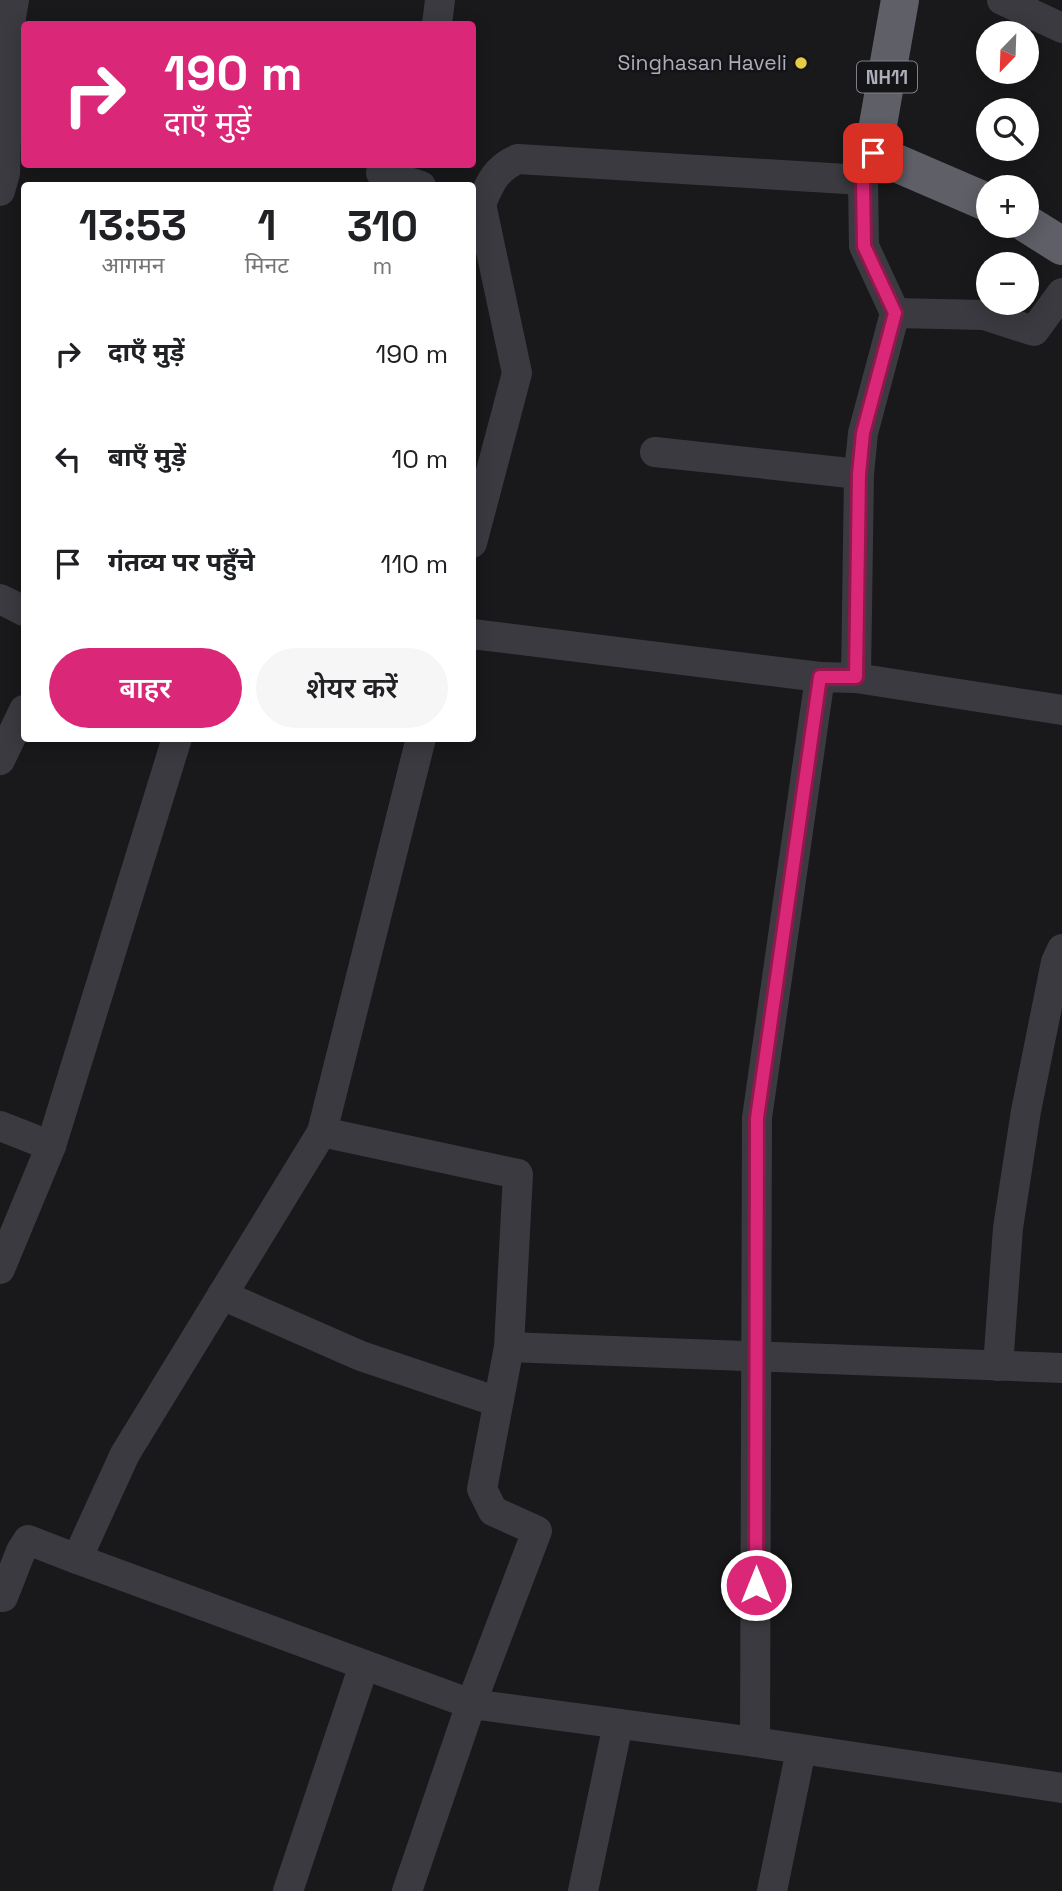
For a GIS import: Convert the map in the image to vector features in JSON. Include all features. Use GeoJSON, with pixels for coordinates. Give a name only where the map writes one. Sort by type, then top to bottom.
{"type":"FeatureCollection","features":[{"type":"Feature","properties":{"kind":"highway","name":"NH11"},"geometry":{"type":"LineString","coordinates":[[868,167],[900,0]]}},
{"type":"Feature","properties":{"kind":"highway"},"geometry":{"type":"LineString","coordinates":[[868,167],[976,199]]}},
{"type":"Feature","properties":{"kind":"highway"},"geometry":{"type":"LineString","coordinates":[[1039,232],[1062,246]]}},
{"type":"Feature","properties":{"kind":"street"},"geometry":{"type":"LineString","coordinates":[[0,191],[5,173],[9,29],[14,0]]}},
{"type":"Feature","properties":{"kind":"street"},"geometry":{"type":"LineString","coordinates":[[437,21],[440,0]]}},
{"type":"Feature","properties":{"kind":"street"},"geometry":{"type":"LineString","coordinates":[[1002,0],[1062,28]]}},
{"type":"Feature","properties":{"kind":"street"},"geometry":{"type":"LineString","coordinates":[[476,528],[516,373],[477,202],[493,176],[506,164],[518,159],[868,167],[864,246],[895,313],[863,433],[859,474],[856,677]]}},
{"type":"Feature","properties":{"kind":"street"},"geometry":{"type":"LineString","coordinates":[[381,174],[408,182]]}},
{"type":"Feature","properties":{"kind":"street"},"geometry":{"type":"LineString","coordinates":[[895,313],[984,315],[1034,331],[1062,293]]}},
{"type":"Feature","properties":{"kind":"street"},"geometry":{"type":"LineString","coordinates":[[655,452],[859,474]]}},
{"type":"Feature","properties":{"kind":"street"},"geometry":{"type":"LineString","coordinates":[[0,599],[21,610]]}},
{"type":"Feature","properties":{"kind":"street"},"geometry":{"type":"LineString","coordinates":[[476,634],[820,677],[856,677],[1062,710]]}},
{"type":"Feature","properties":{"kind":"street"},"geometry":{"type":"LineString","coordinates":[[755,1742],[757,1118],[820,677]]}},
{"type":"Feature","properties":{"kind":"street"},"geometry":{"type":"LineString","coordinates":[[0,760],[21,716]]}},
{"type":"Feature","properties":{"kind":"street"},"geometry":{"type":"LineString","coordinates":[[0,1269],[51,1146],[176,742]]}},
{"type":"Feature","properties":{"kind":"street"},"geometry":{"type":"LineString","coordinates":[[77,1559],[125,1454],[322,1132],[420,742]]}},
{"type":"Feature","properties":{"kind":"street"},"geometry":{"type":"LineString","coordinates":[[998,1366],[1008,1227],[1027,1111],[1056,962],[1062,949]]}},
{"type":"Feature","properties":{"kind":"street"},"geometry":{"type":"LineString","coordinates":[[0,1126],[51,1146]]}},
{"type":"Feature","properties":{"kind":"street"},"geometry":{"type":"LineString","coordinates":[[322,1132],[518,1174],[509,1347],[482,1489],[493,1511],[537,1531],[471,1704],[407,1891]]}},
{"type":"Feature","properties":{"kind":"street"},"geometry":{"type":"LineString","coordinates":[[222,1295],[361,1356],[498,1402]]}},
{"type":"Feature","properties":{"kind":"street"},"geometry":{"type":"LineString","coordinates":[[509,1347],[1062,1368]]}},
{"type":"Feature","properties":{"kind":"street"},"geometry":{"type":"LineString","coordinates":[[1,1599],[28,1540],[471,1704],[755,1742],[1062,1788]]}},
{"type":"Feature","properties":{"kind":"street"},"geometry":{"type":"LineString","coordinates":[[288,1891],[364,1665]]}},
{"type":"Feature","properties":{"kind":"street"},"geometry":{"type":"LineString","coordinates":[[583,1891],[618,1724]]}},
{"type":"Feature","properties":{"kind":"street"},"geometry":{"type":"LineString","coordinates":[[772,1891],[801,1749]]}},
{"type":"Feature","properties":{"kind":"place","name":"Singhasan Haveli"},"geometry":{"type":"Point","coordinates":[801,63]}},
{"type":"Feature","properties":{"kind":"route"},"geometry":{"type":"LineString","coordinates":[[756,1585],[757,1118],[820,677],[856,677],[859,474],[863,433],[895,313],[864,246],[863,180],[873,153]]}}]}
